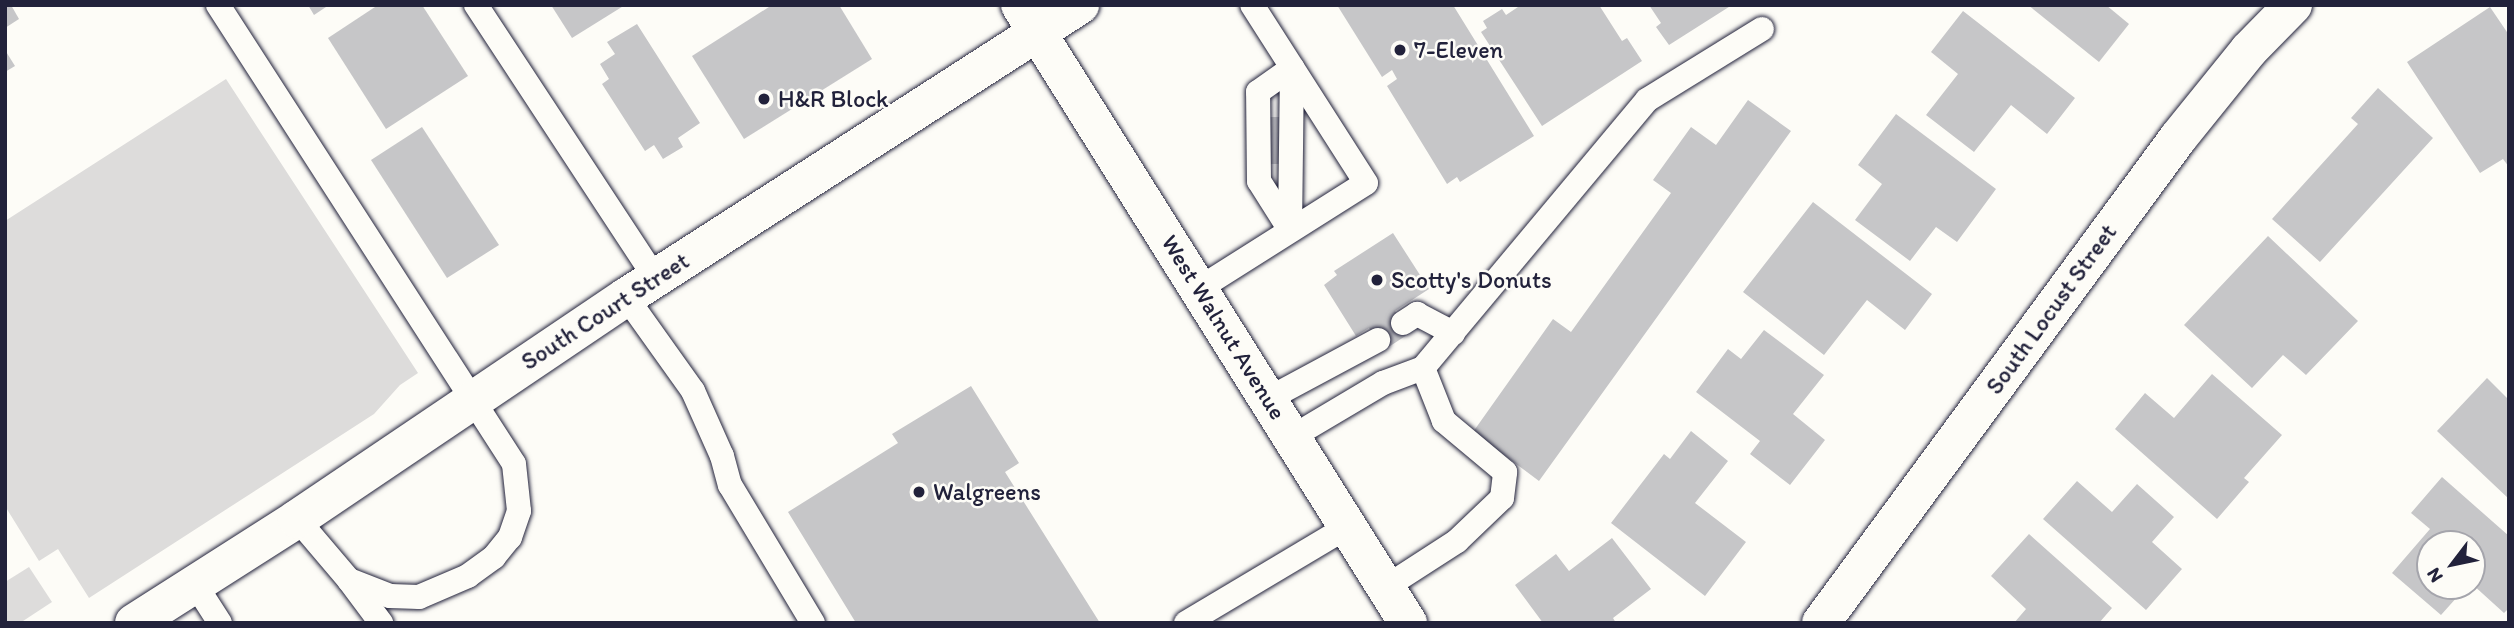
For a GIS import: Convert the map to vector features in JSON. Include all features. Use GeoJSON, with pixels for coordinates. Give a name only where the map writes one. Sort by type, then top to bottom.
{"type":"FeatureCollection","features":[{"type":"Feature","properties":{"kind":"street","name":"South Court Street"},"geometry":{"type":"LineString","coordinates":[[134,623],[297,519],[1029,19],[1080,5]]}},
{"type":"Feature","properties":{"kind":"street","name":"South Locust Street"},"geometry":{"type":"LineString","coordinates":[[1821,623],[2178,138],[2249,50],[2294,5]]}},
{"type":"Feature","properties":{"kind":"street","name":"West Walnut Avenue"},"geometry":{"type":"LineString","coordinates":[[1029,19],[1408,623]]}},
{"type":"Feature","properties":{"kind":"lane"},"geometry":{"type":"LineString","coordinates":[[218,5],[514,464],[519,511],[510,537],[494,557],[468,576],[419,597],[390,596],[349,580]]}},
{"type":"Feature","properties":{"kind":"lane"},"geometry":{"type":"LineString","coordinates":[[476,5],[640,287],[693,391],[722,456],[730,485],[813,623]]}},
{"type":"Feature","properties":{"kind":"lane"},"geometry":{"type":"LineString","coordinates":[[1200,288],[1366,183],[1252,5]]}},
{"type":"Feature","properties":{"kind":"lane"},"geometry":{"type":"LineString","coordinates":[[1292,437],[1383,383],[1423,368],[1647,100],[1762,29]]}},
{"type":"Feature","properties":{"kind":"lane"},"geometry":{"type":"LineString","coordinates":[[1290,230],[1259,181],[1258,92],[1292,68]]}},
{"type":"Feature","properties":{"kind":"lane"},"geometry":{"type":"LineString","coordinates":[[1290,230],[1292,68]]}},
{"type":"Feature","properties":{"kind":"lane"},"geometry":{"type":"LineString","coordinates":[[1403,323],[1417,314],[1452,333]]}},
{"type":"Feature","properties":{"kind":"lane"},"geometry":{"type":"LineString","coordinates":[[1268,399],[1378,340]]}},
{"type":"Feature","properties":{"kind":"lane"},"geometry":{"type":"LineString","coordinates":[[1386,587],[1457,541],[1502,498],[1505,472],[1444,421],[1423,368]]}},
{"type":"Feature","properties":{"kind":"lane"},"geometry":{"type":"LineString","coordinates":[[297,519],[349,580],[381,623]]}},
{"type":"Feature","properties":{"kind":"lane"},"geometry":{"type":"LineString","coordinates":[[1188,622],[1347,527]]}},
{"type":"Feature","properties":{"kind":"lane"},"geometry":{"type":"LineString","coordinates":[[195,584],[220,623]]}},
{"type":"Feature","properties":{"kind":"shaded area"},"geometry":{"type":"Polygon","coordinates":[[[226,79],[418,373],[400,385],[374,414],[89,598],[58,549],[39,561],[5,506],[5,221],[226,79]]]}},
{"type":"Feature","properties":{"kind":"shaded area"},"geometry":{"type":"Polygon","coordinates":[[[29,567],[52,602],[20,623],[5,623],[5,582],[29,567]]]}},
{"type":"Feature","properties":{"kind":"building"},"geometry":{"type":"Polygon","coordinates":[[[5,5],[11,5],[19,19],[5,28],[5,5]]]}},
{"type":"Feature","properties":{"kind":"building"},"geometry":{"type":"Polygon","coordinates":[[[308,5],[329,5],[314,15],[308,5]]]}},
{"type":"Feature","properties":{"kind":"building"},"geometry":{"type":"Polygon","coordinates":[[[378,5],[422,5],[468,76],[386,129],[328,38],[378,5]]]}},
{"type":"Feature","properties":{"kind":"building"},"geometry":{"type":"Polygon","coordinates":[[[551,5],[625,5],[572,38],[551,5]]]}},
{"type":"Feature","properties":{"kind":"building","name":"H&R Block"},"geometry":{"type":"Polygon","coordinates":[[[772,5],[839,5],[872,59],[744,139],[692,56],[772,5]]]}},
{"type":"Feature","properties":{"kind":"building"},"geometry":{"type":"Polygon","coordinates":[[[1337,5],[1453,5],[1534,136],[1460,182],[1457,177],[1447,184],[1387,86],[1397,79],[1392,70],[1382,77],[1337,5]]]}},
{"type":"Feature","properties":{"kind":"building"},"geometry":{"type":"Polygon","coordinates":[[[1521,5],[1599,5],[1622,41],[1627,38],[1642,61],[1542,126],[1481,32],[1487,28],[1483,21],[1502,9],[1506,15],[1521,5]]]}},
{"type":"Feature","properties":{"kind":"building"},"geometry":{"type":"Polygon","coordinates":[[[1649,5],[1732,5],[1669,45],[1656,27],[1661,23],[1649,5]]]}},
{"type":"Feature","properties":{"kind":"building"},"geometry":{"type":"Polygon","coordinates":[[[2028,5],[2106,5],[2129,24],[2099,62],[2028,5]]]}},
{"type":"Feature","properties":{"kind":"building"},"geometry":{"type":"Polygon","coordinates":[[[2490,7],[2509,35],[2509,167],[2503,159],[2480,173],[2407,62],[2490,7]]]}},
{"type":"Feature","properties":{"kind":"building"},"geometry":{"type":"Polygon","coordinates":[[[1963,11],[2075,98],[2047,134],[2011,105],[1974,152],[1926,115],[1958,74],[1931,52],[1963,11]]]}},
{"type":"Feature","properties":{"kind":"building"},"geometry":{"type":"Polygon","coordinates":[[[637,24],[700,123],[678,138],[683,147],[663,159],[654,145],[645,151],[602,84],[609,79],[600,64],[615,54],[607,42],[637,24]]]}},
{"type":"Feature","properties":{"kind":"building"},"geometry":{"type":"Polygon","coordinates":[[[5,50],[15,66],[5,72],[5,50]]]}},
{"type":"Feature","properties":{"kind":"building"},"geometry":{"type":"Polygon","coordinates":[[[2378,88],[2433,138],[2320,262],[2272,219],[2358,124],[2351,118],[2378,88]]]}},
{"type":"Feature","properties":{"kind":"building"},"geometry":{"type":"Polygon","coordinates":[[[1748,100],[1791,131],[1539,481],[1473,432],[1553,319],[1571,332],[1671,193],[1653,180],[1691,127],[1716,145],[1748,100]]]}},
{"type":"Feature","properties":{"kind":"building"},"geometry":{"type":"Polygon","coordinates":[[[1896,114],[1996,189],[1957,242],[1936,227],[1910,261],[1855,220],[1882,184],[1858,165],[1896,114]]]}},
{"type":"Feature","properties":{"kind":"building"},"geometry":{"type":"Polygon","coordinates":[[[1266,117],[1282,117],[1284,164],[1267,164],[1266,117]]]}},
{"type":"Feature","properties":{"kind":"building"},"geometry":{"type":"Polygon","coordinates":[[[422,127],[499,245],[447,278],[371,160],[422,127]]]}},
{"type":"Feature","properties":{"kind":"building"},"geometry":{"type":"Polygon","coordinates":[[[1813,202],[1932,294],[1905,330],[1867,300],[1824,355],[1743,292],[1813,202]]]}},
{"type":"Feature","properties":{"kind":"building","name":"Scotty's Donuts"},"geometry":{"type":"Polygon","coordinates":[[[1393,233],[1429,289],[1395,311],[1410,333],[1384,350],[1369,328],[1356,336],[1324,285],[1337,275],[1334,271],[1393,233]]]}},
{"type":"Feature","properties":{"kind":"building"},"geometry":{"type":"Polygon","coordinates":[[[2268,236],[2358,321],[2306,375],[2283,355],[2252,388],[2184,325],[2268,236]]]}},
{"type":"Feature","properties":{"kind":"building"},"geometry":{"type":"Polygon","coordinates":[[[1764,330],[1824,375],[1793,414],[1825,440],[1790,485],[1750,454],[1760,441],[1696,392],[1728,349],[1741,359],[1764,330]]]}},
{"type":"Feature","properties":{"kind":"building"},"geometry":{"type":"Polygon","coordinates":[[[2212,374],[2282,435],[2244,478],[2249,482],[2217,519],[2115,429],[2145,393],[2174,418],[2212,374]]]}},
{"type":"Feature","properties":{"kind":"building"},"geometry":{"type":"Polygon","coordinates":[[[2487,378],[2509,400],[2509,499],[2437,431],[2487,378]]]}},
{"type":"Feature","properties":{"kind":"building","name":"Walgreens"},"geometry":{"type":"Polygon","coordinates":[[[971,386],[1019,463],[1005,472],[1100,623],[856,623],[788,512],[898,443],[892,434],[971,386]]]}},
{"type":"Feature","properties":{"kind":"building"},"geometry":{"type":"Polygon","coordinates":[[[1691,431],[1728,461],[1695,503],[1746,542],[1705,596],[1611,523],[1664,454],[1670,459],[1691,431]]]}},
{"type":"Feature","properties":{"kind":"building"},"geometry":{"type":"Polygon","coordinates":[[[2442,477],[2509,536],[2509,608],[2504,613],[2486,597],[2486,530],[2429,530],[2411,513],[2442,477]]]}},
{"type":"Feature","properties":{"kind":"building"},"geometry":{"type":"Polygon","coordinates":[[[2077,481],[2112,512],[2137,484],[2174,517],[2152,542],[2182,569],[2146,610],[2043,519],[2077,481]]]}},
{"type":"Feature","properties":{"kind":"building"},"geometry":{"type":"Polygon","coordinates":[[[2029,534],[2112,608],[2099,623],[2014,623],[2026,609],[1991,576],[2029,534]]]}},
{"type":"Feature","properties":{"kind":"building"},"geometry":{"type":"Polygon","coordinates":[[[1612,538],[1651,589],[1613,618],[1616,623],[1543,623],[1515,585],[1556,554],[1569,571],[1612,538]]]}},
{"type":"Feature","properties":{"kind":"building"},"geometry":{"type":"Polygon","coordinates":[[[2416,545],[2416,594],[2392,573],[2416,545]]]}},
{"type":"Feature","properties":{"kind":"building"},"geometry":{"type":"Polygon","coordinates":[[[2424,600],[2454,600],[2441,615],[2424,600]]]}},
{"type":"Feature","properties":{"kind":"place","name":"7-Eleven"},"geometry":{"type":"Point","coordinates":[1400,50]}},
{"type":"Feature","properties":{"kind":"place","name":"H&R Block"},"geometry":{"type":"Point","coordinates":[764,99]}},
{"type":"Feature","properties":{"kind":"place","name":"Scotty's Donuts"},"geometry":{"type":"Point","coordinates":[1377,280]}},
{"type":"Feature","properties":{"kind":"place","name":"Walgreens"},"geometry":{"type":"Point","coordinates":[919,492]}}]}
